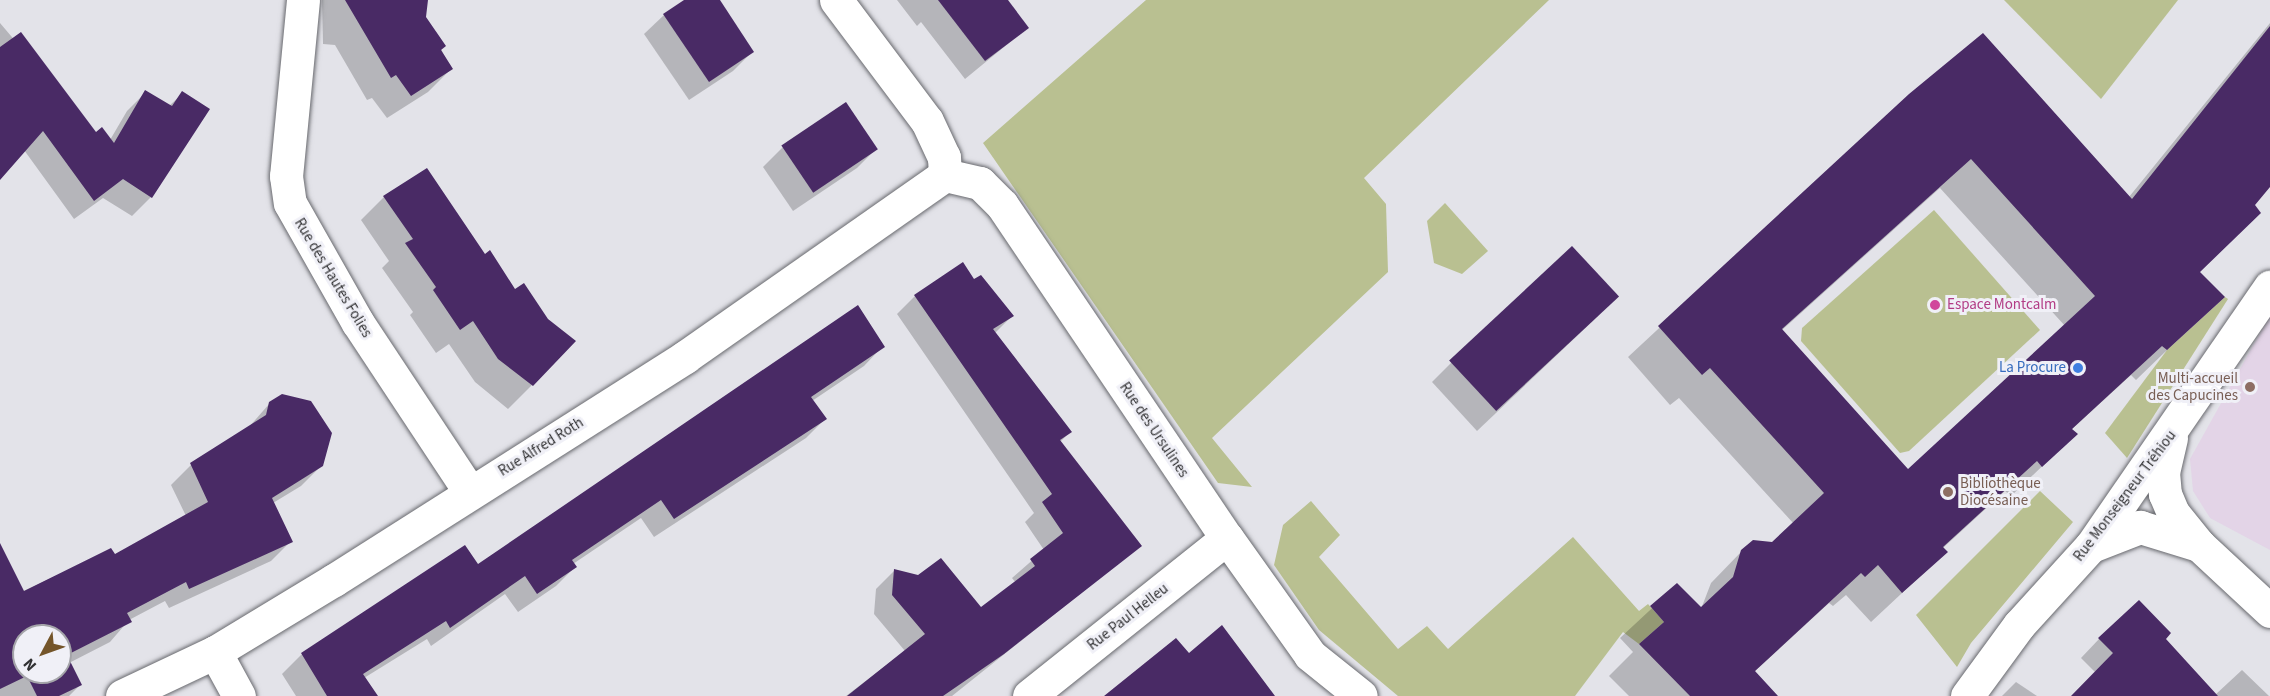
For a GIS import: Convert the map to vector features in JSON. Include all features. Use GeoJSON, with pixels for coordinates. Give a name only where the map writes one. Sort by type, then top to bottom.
{"type":"FeatureCollection","features":[{"type":"Feature","properties":{"kind":"street","name":"Rue des Hautes Folies"},"geometry":{"type":"LineString","coordinates":[[303,0],[286,176],[290,203],[358,323],[471,492]]}},
{"type":"Feature","properties":{"kind":"street"},"geometry":{"type":"LineString","coordinates":[[836,0],[927,121],[944,157],[945,175]]}},
{"type":"Feature","properties":{"kind":"street","name":"Rue Alfred Roth"},"geometry":{"type":"LineString","coordinates":[[122,696],[215,652],[685,357],[945,175]]}},
{"type":"Feature","properties":{"kind":"street","name":"Rue des Ursulines"},"geometry":{"type":"LineString","coordinates":[[945,175],[980,183],[1002,205],[1227,538],[1310,654],[1360,696]]}},
{"type":"Feature","properties":{"kind":"street","name":"Rue Monseigneur Tréhiou"},"geometry":{"type":"LineString","coordinates":[[1967,696],[2019,625],[2091,546],[2172,433],[2270,287]]}},
{"type":"Feature","properties":{"kind":"street"},"geometry":{"type":"LineString","coordinates":[[2172,433],[2163,472],[2165,494],[2173,513],[2199,545],[2270,611]]}},
{"type":"Feature","properties":{"kind":"street"},"geometry":{"type":"LineString","coordinates":[[2091,546],[2140,526],[2199,545]]}},
{"type":"Feature","properties":{"kind":"street","name":"Rue Paul Helleu"},"geometry":{"type":"LineString","coordinates":[[1029,696],[1227,538]]}},
{"type":"Feature","properties":{"kind":"street"},"geometry":{"type":"LineString","coordinates":[[215,652],[239,696]]}},
{"type":"Feature","properties":{"kind":"shaded area","name":"Multi-accueil des Capucines"},"geometry":{"type":"Polygon","coordinates":[[[2270,315],[2270,550],[2210,518],[2193,491],[2190,459],[2270,315]]]}},
{"type":"Feature","properties":{"kind":"green space"},"geometry":{"type":"Polygon","coordinates":[[[1146,0],[1549,0],[1364,178],[1386,204],[1388,272],[1212,438],[1252,487],[1218,483],[983,143],[1146,0]]]}},
{"type":"Feature","properties":{"kind":"green space"},"geometry":{"type":"Polygon","coordinates":[[[2004,0],[2178,0],[2101,99],[2004,0]]]}},
{"type":"Feature","properties":{"kind":"green space"},"geometry":{"type":"Polygon","coordinates":[[[1445,203],[1488,251],[1462,274],[1434,263],[1427,221],[1445,203]]]}},
{"type":"Feature","properties":{"kind":"green space"},"geometry":{"type":"Polygon","coordinates":[[[1934,210],[2040,330],[1909,451],[1900,453],[1801,341],[1802,328],[1934,210]]]}},
{"type":"Feature","properties":{"kind":"green space"},"geometry":{"type":"Polygon","coordinates":[[[2225,297],[2228,299],[2127,458],[2105,433],[2167,350],[2225,297]]]}},
{"type":"Feature","properties":{"kind":"green space"},"geometry":{"type":"Polygon","coordinates":[[[2040,491],[2073,522],[1971,643],[1957,667],[1916,615],[2040,491]]]}},
{"type":"Feature","properties":{"kind":"green space"},"geometry":{"type":"Polygon","coordinates":[[[1311,501],[1340,535],[1319,557],[1398,649],[1427,626],[1448,649],[1573,537],[1639,611],[1648,604],[1664,622],[1639,644],[1623,632],[1575,696],[1398,696],[1319,630],[1274,565],[1283,525],[1311,501]]]}},
{"type":"Feature","properties":{"kind":"building"},"geometry":{"type":"Polygon","coordinates":[[[345,0],[428,0],[426,17],[446,46],[441,50],[453,69],[411,96],[396,75],[391,78],[345,0]]]}},
{"type":"Feature","properties":{"kind":"building"},"geometry":{"type":"Polygon","coordinates":[[[684,0],[720,0],[754,52],[709,82],[663,14],[684,0]]]}},
{"type":"Feature","properties":{"kind":"building"},"geometry":{"type":"Polygon","coordinates":[[[938,0],[1008,0],[1029,28],[985,61],[938,0]]]}},
{"type":"Feature","properties":{"kind":"building"},"geometry":{"type":"Polygon","coordinates":[[[2270,26],[2270,187],[2255,205],[2261,213],[2200,272],[2225,297],[2167,350],[2162,346],[2072,429],[2078,434],[2042,467],[2037,461],[1943,547],[1948,552],[1902,593],[1878,565],[1865,577],[1861,573],[1755,671],[1778,696],[1690,696],[1639,644],[1664,622],[1650,606],[1677,583],[1701,607],[1733,577],[1741,550],[1753,540],[1772,542],[1824,493],[1710,368],[1702,375],[1658,326],[1909,94],[1983,33],[2132,199],[2270,26]],[[1971,159],[1782,329],[1908,469],[2095,296],[1971,159]]]}},
{"type":"Feature","properties":{"kind":"building"},"geometry":{"type":"Polygon","coordinates":[[[21,32],[96,132],[102,127],[114,143],[145,90],[172,106],[182,91],[210,109],[152,198],[123,179],[94,201],[43,131],[0,180],[0,47],[21,32]]]}},
{"type":"Feature","properties":{"kind":"building"},"geometry":{"type":"Polygon","coordinates":[[[846,102],[878,149],[813,193],[781,146],[846,102]]]}},
{"type":"Feature","properties":{"kind":"building"},"geometry":{"type":"Polygon","coordinates":[[[427,168],[485,254],[490,250],[515,289],[524,283],[548,319],[576,341],[533,386],[498,359],[473,321],[460,330],[433,290],[436,287],[405,243],[413,239],[383,196],[427,168]]]}},
{"type":"Feature","properties":{"kind":"building"},"geometry":{"type":"Polygon","coordinates":[[[1572,246],[1619,296],[1496,411],[1449,361],[1572,246]]]}},
{"type":"Feature","properties":{"kind":"building"},"geometry":{"type":"Polygon","coordinates":[[[963,262],[974,279],[981,275],[1014,316],[993,329],[1072,432],[1060,440],[1142,546],[1004,654],[943,696],[847,696],[925,634],[892,595],[894,569],[918,575],[941,558],[981,607],[1035,566],[1030,559],[1063,533],[1042,502],[1052,494],[914,295],[963,262]]]}},
{"type":"Feature","properties":{"kind":"building"},"geometry":{"type":"Polygon","coordinates":[[[858,305],[885,347],[811,397],[827,419],[674,519],[661,500],[572,560],[577,567],[537,594],[525,576],[450,628],[446,621],[363,674],[378,696],[327,696],[301,653],[465,545],[478,564],[858,305]]]}},
{"type":"Feature","properties":{"kind":"building"},"geometry":{"type":"Polygon","coordinates":[[[282,394],[311,401],[332,433],[323,466],[272,498],[293,542],[189,589],[186,582],[127,613],[132,622],[72,652],[72,624],[12,624],[12,683],[0,689],[0,543],[24,591],[111,548],[115,554],[208,502],[190,463],[266,415],[269,402],[282,394]]]}},
{"type":"Feature","properties":{"kind":"building"},"geometry":{"type":"Polygon","coordinates":[[[2139,600],[2171,633],[2166,639],[2218,696],[2071,696],[2113,653],[2098,638],[2139,600]]]}},
{"type":"Feature","properties":{"kind":"building"},"geometry":{"type":"Polygon","coordinates":[[[1222,625],[1275,696],[1104,696],[1176,638],[1189,653],[1222,625]]]}},
{"type":"Feature","properties":{"kind":"building"},"geometry":{"type":"Polygon","coordinates":[[[72,665],[82,685],[59,696],[37,696],[31,684],[72,684],[72,665]]]}},
{"type":"Feature","properties":{"kind":"place","name":"Espace Montcalm"},"geometry":{"type":"Point","coordinates":[1935,305]}},
{"type":"Feature","properties":{"kind":"place","name":"La Procure"},"geometry":{"type":"Point","coordinates":[2078,368]}},
{"type":"Feature","properties":{"kind":"place","name":"Multi-accueil des Capucines"},"geometry":{"type":"Point","coordinates":[2250,387]}},
{"type":"Feature","properties":{"kind":"place","name":"Bibliothèque Diocésaine"},"geometry":{"type":"Point","coordinates":[1948,492]}}]}
